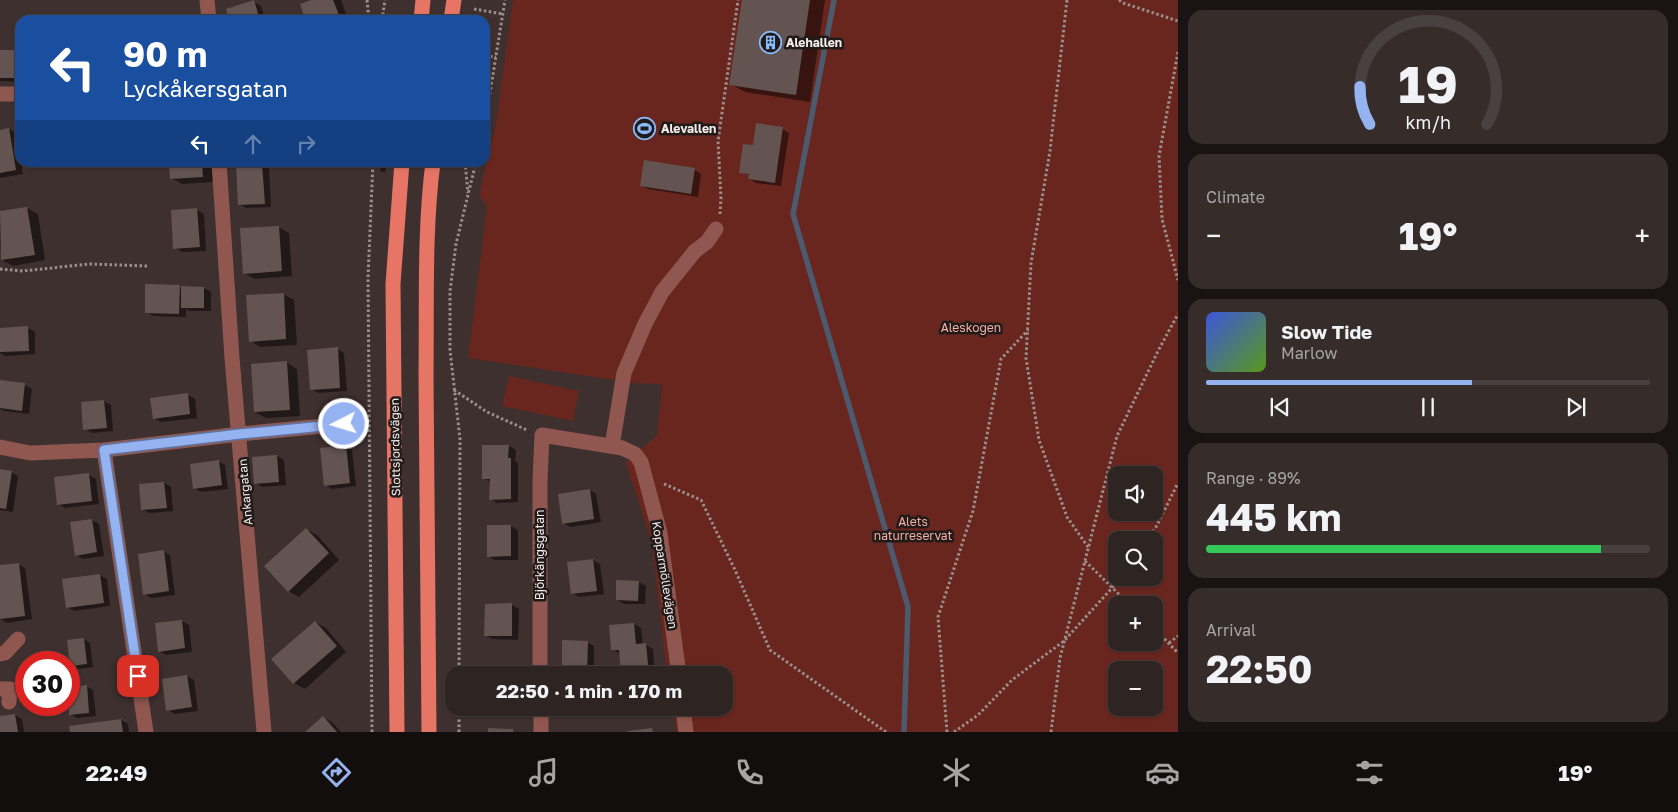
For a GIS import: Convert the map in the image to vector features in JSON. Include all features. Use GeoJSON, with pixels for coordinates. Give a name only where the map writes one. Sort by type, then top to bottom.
{"type":"FeatureCollection","features":[{"type":"Feature","properties":{"kind":"main road"},"geometry":{"type":"LineString","coordinates":[[422,15],[423,0]]}},
{"type":"Feature","properties":{"kind":"main road"},"geometry":{"type":"LineString","coordinates":[[452,15],[454,0]]}},
{"type":"Feature","properties":{"kind":"main road","name":"Slottsjordsvägen"},"geometry":{"type":"LineString","coordinates":[[397,732],[393,284],[402,167]]}},
{"type":"Feature","properties":{"kind":"main road"},"geometry":{"type":"LineString","coordinates":[[429,732],[426,480],[427,221],[432,167]]}},
{"type":"Feature","properties":{"kind":"street"},"geometry":{"type":"LineString","coordinates":[[207,0],[208,15]]}},
{"type":"Feature","properties":{"kind":"street"},"geometry":{"type":"LineString","coordinates":[[0,94],[15,94]]}},
{"type":"Feature","properties":{"kind":"street","name":"Ankargatan"},"geometry":{"type":"LineString","coordinates":[[219,167],[232,358],[264,732]]}},
{"type":"Feature","properties":{"kind":"street"},"geometry":{"type":"LineString","coordinates":[[612,446],[624,373],[645,324],[662,292],[695,251],[706,242],[716,229]]}},
{"type":"Feature","properties":{"kind":"street"},"geometry":{"type":"LineString","coordinates":[[0,448],[30,453],[104,450],[344,424]]}},
{"type":"Feature","properties":{"kind":"street","name":"Kopparmöllevägen"},"geometry":{"type":"LineString","coordinates":[[542,435],[629,450],[641,462],[660,533],[678,666]]}},
{"type":"Feature","properties":{"kind":"street","name":"Björkängsgatan"},"geometry":{"type":"LineString","coordinates":[[540,666],[540,481],[542,435]]}},
{"type":"Feature","properties":{"kind":"street"},"geometry":{"type":"LineString","coordinates":[[104,450],[146,732]]}},
{"type":"Feature","properties":{"kind":"street"},"geometry":{"type":"LineString","coordinates":[[0,654],[5,653],[18,639]]}},
{"type":"Feature","properties":{"kind":"street"},"geometry":{"type":"LineString","coordinates":[[0,689],[10,689],[9,702]]}},
{"type":"Feature","properties":{"kind":"street"},"geometry":{"type":"LineString","coordinates":[[541,716],[541,732]]}},
{"type":"Feature","properties":{"kind":"street"},"geometry":{"type":"LineString","coordinates":[[684,716],[686,732]]}},
{"type":"Feature","properties":{"kind":"path"},"geometry":{"type":"LineString","coordinates":[[367,0],[368,15]]}},
{"type":"Feature","properties":{"kind":"path"},"geometry":{"type":"LineString","coordinates":[[383,15],[385,0]]}},
{"type":"Feature","properties":{"kind":"path"},"geometry":{"type":"LineString","coordinates":[[490,94],[505,0]]}},
{"type":"Feature","properties":{"kind":"path"},"geometry":{"type":"LineString","coordinates":[[716,229],[720,216],[721,199],[718,141],[738,0]]}},
{"type":"Feature","properties":{"kind":"path"},"geometry":{"type":"LineString","coordinates":[[1067,0],[1050,151],[1032,263],[1026,358],[1039,440],[1067,517],[1088,548]]}},
{"type":"Feature","properties":{"kind":"path"},"geometry":{"type":"LineString","coordinates":[[1119,0],[1178,21]]}},
{"type":"Feature","properties":{"kind":"path"},"geometry":{"type":"LineString","coordinates":[[474,9],[503,14]]}},
{"type":"Feature","properties":{"kind":"path"},"geometry":{"type":"LineString","coordinates":[[1178,52],[1159,156],[1162,219],[1178,280]]}},
{"type":"Feature","properties":{"kind":"path"},"geometry":{"type":"LineString","coordinates":[[490,56],[496,57]]}},
{"type":"Feature","properties":{"kind":"path"},"geometry":{"type":"LineString","coordinates":[[372,732],[368,278],[373,167]]}},
{"type":"Feature","properties":{"kind":"path"},"geometry":{"type":"LineString","coordinates":[[466,167],[469,196]]}},
{"type":"Feature","properties":{"kind":"path"},"geometry":{"type":"LineString","coordinates":[[459,666],[460,439],[450,350],[450,290],[456,244],[475,167]]}},
{"type":"Feature","properties":{"kind":"path"},"geometry":{"type":"LineString","coordinates":[[0,269],[23,271],[89,264],[148,266]]}},
{"type":"Feature","properties":{"kind":"path"},"geometry":{"type":"LineString","coordinates":[[1051,732],[1060,658],[1117,436],[1178,314]]}},
{"type":"Feature","properties":{"kind":"path"},"geometry":{"type":"LineString","coordinates":[[947,732],[938,617],[973,511],[1002,359],[1028,330]]}},
{"type":"Feature","properties":{"kind":"path"},"geometry":{"type":"LineString","coordinates":[[453,390],[487,412],[514,425],[542,435]]}},
{"type":"Feature","properties":{"kind":"path"},"geometry":{"type":"LineString","coordinates":[[646,476],[700,500],[735,570],[770,650],[886,732]]}},
{"type":"Feature","properties":{"kind":"path"},"geometry":{"type":"LineString","coordinates":[[1153,531],[1178,483]]}},
{"type":"Feature","properties":{"kind":"path"},"geometry":{"type":"LineString","coordinates":[[1085,562],[1120,596]]}},
{"type":"Feature","properties":{"kind":"path"},"geometry":{"type":"LineString","coordinates":[[954,732],[978,715],[1012,680],[1064,641],[1112,588]]}},
{"type":"Feature","properties":{"kind":"path"},"geometry":{"type":"LineString","coordinates":[[1169,643],[1178,636]]}},
{"type":"Feature","properties":{"kind":"path"},"geometry":{"type":"LineString","coordinates":[[1163,637],[1178,653]]}},
{"type":"Feature","properties":{"kind":"path"},"geometry":{"type":"LineString","coordinates":[[459,716],[459,732]]}},
{"type":"Feature","properties":{"kind":"green space","name":"Aleskogen"},"geometry":{"type":"Polygon","coordinates":[[[513,0],[1178,0],[1178,732],[677,732],[674,716],[733,716],[733,666],[666,666],[652,543],[626,463],[657,435],[662,384],[633,383],[468,358],[487,206],[479,195],[486,167],[490,167],[490,149],[496,124],[513,0]]]}},
{"type":"Feature","properties":{"kind":"green space"},"geometry":{"type":"Polygon","coordinates":[[[509,376],[579,391],[573,421],[502,406],[509,376]]]}},
{"type":"Feature","properties":{"kind":"building"},"geometry":{"type":"Polygon","coordinates":[[[254,0],[258,15],[228,15],[226,9],[254,0]]]}},
{"type":"Feature","properties":{"kind":"building"},"geometry":{"type":"Polygon","coordinates":[[[311,0],[333,0],[339,15],[303,15],[300,4],[311,0]]]}},
{"type":"Feature","properties":{"kind":"building","name":"Alehallen"},"geometry":{"type":"Polygon","coordinates":[[[742,0],[810,0],[796,95],[729,85],[742,0]]]}},
{"type":"Feature","properties":{"kind":"building"},"geometry":{"type":"Polygon","coordinates":[[[0,50],[15,50],[15,78],[0,78],[0,50]]]}},
{"type":"Feature","properties":{"kind":"building"},"geometry":{"type":"Polygon","coordinates":[[[756,123],[783,127],[775,183],[748,179],[749,174],[739,173],[743,144],[753,145],[756,123]]]}},
{"type":"Feature","properties":{"kind":"building"},"geometry":{"type":"Polygon","coordinates":[[[9,128],[16,170],[0,173],[0,130],[9,128]]]}},
{"type":"Feature","properties":{"kind":"building"},"geometry":{"type":"Polygon","coordinates":[[[644,160],[695,168],[691,194],[640,186],[644,160]]]}},
{"type":"Feature","properties":{"kind":"building"},"geometry":{"type":"Polygon","coordinates":[[[169,167],[202,167],[203,177],[170,179],[169,167]]]}},
{"type":"Feature","properties":{"kind":"building"},"geometry":{"type":"Polygon","coordinates":[[[236,167],[262,167],[265,204],[238,205],[236,167]]]}},
{"type":"Feature","properties":{"kind":"building"},"geometry":{"type":"Polygon","coordinates":[[[27,207],[35,255],[1,260],[0,211],[27,207]]]}},
{"type":"Feature","properties":{"kind":"building"},"geometry":{"type":"Polygon","coordinates":[[[197,208],[200,247],[173,249],[171,210],[197,208]]]}},
{"type":"Feature","properties":{"kind":"building"},"geometry":{"type":"Polygon","coordinates":[[[279,226],[282,271],[243,274],[240,228],[279,226]]]}},
{"type":"Feature","properties":{"kind":"building"},"geometry":{"type":"Polygon","coordinates":[[[145,284],[180,285],[179,314],[145,313],[145,284]]]}},
{"type":"Feature","properties":{"kind":"building"},"geometry":{"type":"Polygon","coordinates":[[[181,286],[204,287],[204,308],[181,308],[181,286]]]}},
{"type":"Feature","properties":{"kind":"building"},"geometry":{"type":"Polygon","coordinates":[[[284,293],[286,339],[249,342],[246,295],[284,293]]]}},
{"type":"Feature","properties":{"kind":"building"},"geometry":{"type":"Polygon","coordinates":[[[28,326],[29,351],[0,352],[0,328],[28,326]]]}},
{"type":"Feature","properties":{"kind":"building"},"geometry":{"type":"Polygon","coordinates":[[[338,347],[340,388],[310,390],[307,350],[338,347]]]}},
{"type":"Feature","properties":{"kind":"building"},"geometry":{"type":"Polygon","coordinates":[[[287,361],[290,410],[254,412],[251,364],[287,361]]]}},
{"type":"Feature","properties":{"kind":"building"},"geometry":{"type":"Polygon","coordinates":[[[0,380],[25,383],[22,411],[0,408],[0,380]]]}},
{"type":"Feature","properties":{"kind":"building"},"geometry":{"type":"Polygon","coordinates":[[[188,393],[190,414],[153,419],[150,398],[188,393]]]}},
{"type":"Feature","properties":{"kind":"building"},"geometry":{"type":"Polygon","coordinates":[[[104,400],[107,428],[83,430],[81,402],[104,400]]]}},
{"type":"Feature","properties":{"kind":"building"},"geometry":{"type":"Polygon","coordinates":[[[346,445],[350,483],[324,486],[320,448],[346,445]]]}},
{"type":"Feature","properties":{"kind":"building"},"geometry":{"type":"Polygon","coordinates":[[[482,445],[509,445],[508,458],[511,458],[511,499],[489,500],[490,479],[482,479],[482,445]]]}},
{"type":"Feature","properties":{"kind":"building"},"geometry":{"type":"Polygon","coordinates":[[[277,455],[279,482],[254,484],[252,457],[277,455]]]}},
{"type":"Feature","properties":{"kind":"building"},"geometry":{"type":"Polygon","coordinates":[[[219,460],[222,485],[193,489],[190,464],[219,460]]]}},
{"type":"Feature","properties":{"kind":"building"},"geometry":{"type":"Polygon","coordinates":[[[0,469],[12,471],[6,509],[0,508],[0,469]]]}},
{"type":"Feature","properties":{"kind":"building"},"geometry":{"type":"Polygon","coordinates":[[[89,473],[92,501],[57,505],[54,477],[89,473]]]}},
{"type":"Feature","properties":{"kind":"building"},"geometry":{"type":"Polygon","coordinates":[[[164,482],[167,508],[141,510],[139,484],[164,482]]]}},
{"type":"Feature","properties":{"kind":"building"},"geometry":{"type":"Polygon","coordinates":[[[590,489],[594,519],[562,524],[558,494],[590,489]]]}},
{"type":"Feature","properties":{"kind":"building"},"geometry":{"type":"Polygon","coordinates":[[[92,519],[97,552],[75,556],[70,522],[92,519]]]}},
{"type":"Feature","properties":{"kind":"building"},"geometry":{"type":"Polygon","coordinates":[[[487,525],[511,525],[511,556],[487,557],[487,525]]]}},
{"type":"Feature","properties":{"kind":"building"},"geometry":{"type":"Polygon","coordinates":[[[306,528],[329,553],[288,592],[264,566],[306,528]]]}},
{"type":"Feature","properties":{"kind":"building"},"geometry":{"type":"Polygon","coordinates":[[[164,550],[169,591],[143,595],[138,554],[164,550]]]}},
{"type":"Feature","properties":{"kind":"building"},"geometry":{"type":"Polygon","coordinates":[[[593,559],[597,591],[571,594],[567,562],[593,559]]]}},
{"type":"Feature","properties":{"kind":"building"},"geometry":{"type":"Polygon","coordinates":[[[19,563],[25,616],[0,619],[0,565],[19,563]]]}},
{"type":"Feature","properties":{"kind":"building"},"geometry":{"type":"Polygon","coordinates":[[[100,574],[104,603],[66,608],[62,579],[100,574]]]}},
{"type":"Feature","properties":{"kind":"building"},"geometry":{"type":"Polygon","coordinates":[[[616,580],[639,581],[638,601],[616,600],[616,580]]]}},
{"type":"Feature","properties":{"kind":"building"},"geometry":{"type":"Polygon","coordinates":[[[512,603],[512,636],[484,636],[485,604],[512,603]]]}},
{"type":"Feature","properties":{"kind":"building"},"geometry":{"type":"Polygon","coordinates":[[[182,620],[185,648],[158,652],[155,623],[182,620]]]}},
{"type":"Feature","properties":{"kind":"building"},"geometry":{"type":"Polygon","coordinates":[[[315,621],[337,646],[293,684],[271,659],[315,621]]]}},
{"type":"Feature","properties":{"kind":"building"},"geometry":{"type":"Polygon","coordinates":[[[634,623],[636,644],[646,643],[648,666],[620,666],[619,650],[611,650],[609,625],[634,623]]]}},
{"type":"Feature","properties":{"kind":"building"},"geometry":{"type":"Polygon","coordinates":[[[84,638],[87,664],[80,665],[80,651],[68,651],[67,640],[84,638]]]}},
{"type":"Feature","properties":{"kind":"building"},"geometry":{"type":"Polygon","coordinates":[[[562,640],[588,641],[587,666],[562,666],[562,640]]]}},
{"type":"Feature","properties":{"kind":"building"},"geometry":{"type":"Polygon","coordinates":[[[187,675],[192,707],[166,711],[162,679],[187,675]]]}},
{"type":"Feature","properties":{"kind":"building"},"geometry":{"type":"Polygon","coordinates":[[[87,685],[89,713],[80,714],[80,686],[87,685]]]}},
{"type":"Feature","properties":{"kind":"building"},"geometry":{"type":"Polygon","coordinates":[[[15,714],[18,732],[0,732],[0,716],[15,714]]]}},
{"type":"Feature","properties":{"kind":"building"},"geometry":{"type":"Polygon","coordinates":[[[323,716],[337,732],[305,732],[323,716]]]}},
{"type":"Feature","properties":{"kind":"building"},"geometry":{"type":"Polygon","coordinates":[[[121,719],[123,732],[70,732],[69,726],[121,719]]]}},
{"type":"Feature","properties":{"kind":"building"},"geometry":{"type":"Polygon","coordinates":[[[488,728],[513,729],[513,732],[488,732],[488,728]]]}},
{"type":"Feature","properties":{"kind":"building"},"geometry":{"type":"Polygon","coordinates":[[[652,728],[653,732],[628,732],[628,731],[652,728]]]}},
{"type":"Feature","properties":{"kind":"waterway"},"geometry":{"type":"LineString","coordinates":[[834,0],[793,214],[908,607],[904,732]]}},
{"type":"Feature","properties":{"kind":"place","name":"Alehallen"},"geometry":{"type":"Point","coordinates":[770,42]}},
{"type":"Feature","properties":{"kind":"place","name":"Alevallen"},"geometry":{"type":"Point","coordinates":[645,128]}},
{"type":"Feature","properties":{"kind":"route"},"geometry":{"type":"LineString","coordinates":[[138,676],[104,450],[344,424]]}},
{"type":"Feature","properties":{"kind":"park label","name":"Alets naturreservat"},"geometry":{"type":"Point","coordinates":[913,528]}}]}
